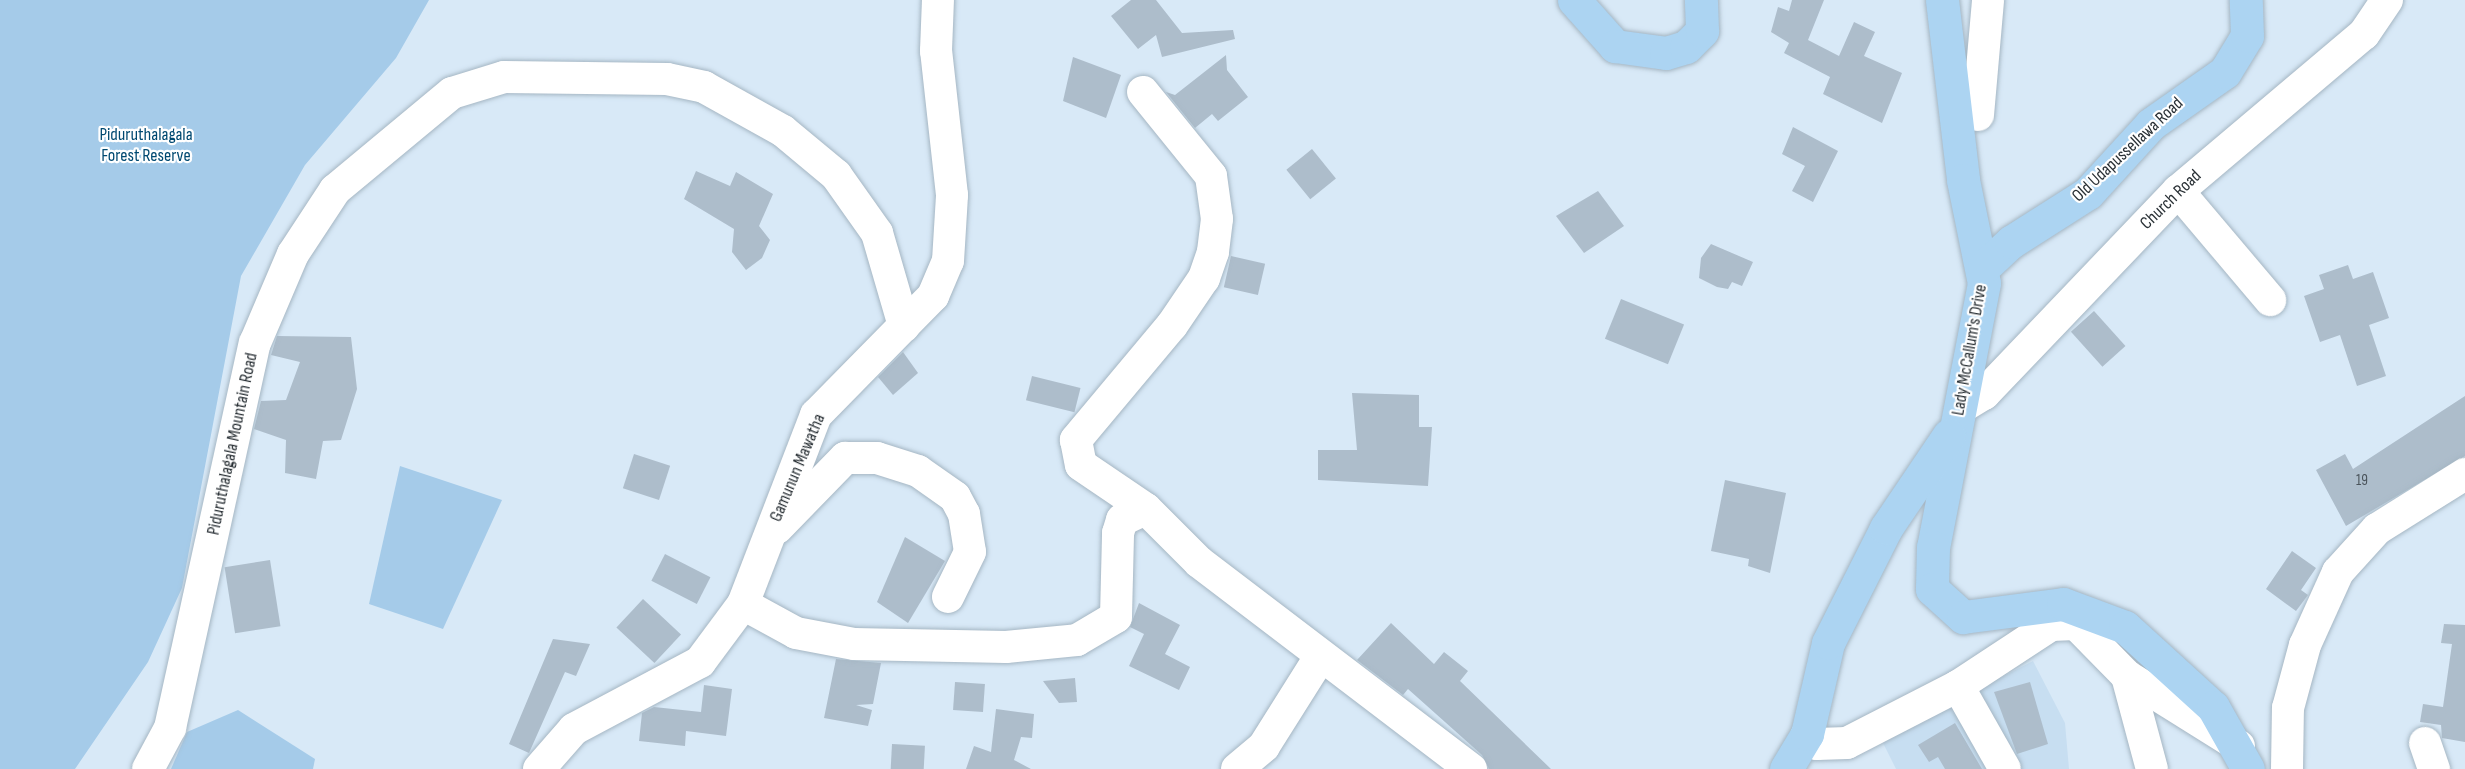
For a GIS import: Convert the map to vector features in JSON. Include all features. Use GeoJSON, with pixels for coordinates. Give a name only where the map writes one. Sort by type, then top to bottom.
{"type":"FeatureCollection","features":[{"type":"Feature","properties":{"kind":"main road"},"geometry":{"type":"LineString","coordinates":[[1574,0],[1615,46],[1666,53],[1686,47],[1702,31],[1701,0]]}},
{"type":"Feature","properties":{"kind":"main road","name":"Lady McCallum's Drive"},"geometry":{"type":"LineString","coordinates":[[1786,769],[1807,734],[1828,644],[1886,528],[1960,414],[1984,267],[1972,221],[1942,0]]}},
{"type":"Feature","properties":{"kind":"main road","name":"Old Udapussellawa Road"},"geometry":{"type":"LineString","coordinates":[[1984,267],[2025,233],[2088,193],[2151,124],[2225,72],[2247,36],[2248,2]]}},
{"type":"Feature","properties":{"kind":"main road"},"geometry":{"type":"LineString","coordinates":[[1972,221],[1999,233],[2025,233]]}},
{"type":"Feature","properties":{"kind":"main road"},"geometry":{"type":"LineString","coordinates":[[1960,414],[1930,573],[1941,602],[1973,619],[2044,604],[2104,616],[2179,672],[2219,715],[2244,758]]}},
{"type":"Feature","properties":{"kind":"street","name":"Gamunun Mawatha"},"geometry":{"type":"LineString","coordinates":[[539,769],[574,729],[700,662],[743,604],[816,415],[933,296],[948,261],[952,195],[936,51],[938,0]]}},
{"type":"Feature","properties":{"kind":"street"},"geometry":{"type":"LineString","coordinates":[[1978,115],[1988,0]]}},
{"type":"Feature","properties":{"kind":"street","name":"Church Road"},"geometry":{"type":"LineString","coordinates":[[1960,414],[1984,394],[2178,191],[2364,34],[2387,0]]}},
{"type":"Feature","properties":{"kind":"street","name":"Piduruthalagala Mountain Road"},"geometry":{"type":"LineString","coordinates":[[148,769],[170,728],[255,343],[293,254],[335,190],[452,93],[504,77],[667,79],[704,87],[783,131],[836,175],[877,233],[904,326]]}},
{"type":"Feature","properties":{"kind":"street"},"geometry":{"type":"LineString","coordinates":[[1143,92],[1211,176],[1217,219],[1204,278],[1172,326],[1076,440],[1081,465],[1146,509],[1199,562],[1320,657],[1471,769]]}},
{"type":"Feature","properties":{"kind":"street"},"geometry":{"type":"LineString","coordinates":[[2178,191],[2270,300]]}},
{"type":"Feature","properties":{"kind":"street"},"geometry":{"type":"LineString","coordinates":[[771,532],[845,458],[877,458],[918,471],[955,497],[964,514],[970,552],[948,597]]}},
{"type":"Feature","properties":{"kind":"street"},"geometry":{"type":"LineString","coordinates":[[2287,769],[2288,708],[2302,656],[2338,572],[2377,529],[2465,474]]}},
{"type":"Feature","properties":{"kind":"street"},"geometry":{"type":"LineString","coordinates":[[743,604],[796,633],[854,644],[1006,647],[1077,640],[1116,617],[1118,532],[1122,520],[1146,509]]}},
{"type":"Feature","properties":{"kind":"street"},"geometry":{"type":"LineString","coordinates":[[1807,734],[1817,744],[1848,743],[1958,686],[2051,625],[2076,624],[2127,676],[2244,758]]}},
{"type":"Feature","properties":{"kind":"street"},"geometry":{"type":"LineString","coordinates":[[1237,769],[1264,746],[1320,657]]}},
{"type":"Feature","properties":{"kind":"street"},"geometry":{"type":"LineString","coordinates":[[2127,676],[2152,769]]}},
{"type":"Feature","properties":{"kind":"street"},"geometry":{"type":"LineString","coordinates":[[1958,686],[2005,769]]}},
{"type":"Feature","properties":{"kind":"shaded area"},"geometry":{"type":"Polygon","coordinates":[[[2033,661],[2065,723],[2069,769],[1896,769],[1881,739],[2033,661]]]}},
{"type":"Feature","properties":{"kind":"green space","name":"Piduruthalagala Forest Reserve"},"geometry":{"type":"Polygon","coordinates":[[[0,0],[429,0],[396,58],[305,165],[241,276],[182,588],[148,662],[75,769],[0,769],[0,0]]]}},
{"type":"Feature","properties":{"kind":"green space"},"geometry":{"type":"Polygon","coordinates":[[[400,466],[502,500],[443,629],[369,604],[400,466]]]}},
{"type":"Feature","properties":{"kind":"green space"},"geometry":{"type":"Polygon","coordinates":[[[238,710],[315,759],[313,769],[171,769],[187,732],[238,710]]]}},
{"type":"Feature","properties":{"kind":"building"},"geometry":{"type":"Polygon","coordinates":[[[1131,0],[1156,0],[1182,33],[1233,30],[1235,39],[1162,57],[1156,35],[1138,49],[1111,16],[1131,0]]]}},
{"type":"Feature","properties":{"kind":"building"},"geometry":{"type":"Polygon","coordinates":[[[1792,0],[1824,0],[1808,40],[1839,56],[1854,22],[1875,32],[1864,56],[1902,73],[1882,123],[1823,94],[1830,77],[1784,53],[1789,43],[1771,32],[1778,7],[1789,11],[1792,0]]]}},
{"type":"Feature","properties":{"kind":"building"},"geometry":{"type":"Polygon","coordinates":[[[1226,55],[1227,70],[1248,97],[1218,121],[1212,114],[1195,128],[1166,92],[1175,95],[1226,55]]]}},
{"type":"Feature","properties":{"kind":"building"},"geometry":{"type":"Polygon","coordinates":[[[1073,57],[1121,75],[1106,118],[1063,101],[1073,57]]]}},
{"type":"Feature","properties":{"kind":"building"},"geometry":{"type":"Polygon","coordinates":[[[1793,127],[1838,151],[1813,202],[1792,191],[1805,166],[1782,154],[1793,127]]]}},
{"type":"Feature","properties":{"kind":"building"},"geometry":{"type":"Polygon","coordinates":[[[1312,149],[1336,179],[1310,199],[1286,170],[1312,149]]]}},
{"type":"Feature","properties":{"kind":"building"},"geometry":{"type":"Polygon","coordinates":[[[696,171],[730,186],[736,172],[773,194],[759,226],[770,240],[762,258],[746,270],[732,252],[734,229],[684,199],[696,171]]]}},
{"type":"Feature","properties":{"kind":"building"},"geometry":{"type":"Polygon","coordinates":[[[1598,191],[1624,226],[1584,253],[1556,216],[1598,191]]]}},
{"type":"Feature","properties":{"kind":"building"},"geometry":{"type":"Polygon","coordinates":[[[1711,244],[1753,262],[1742,286],[1732,282],[1728,289],[1717,287],[1699,278],[1701,258],[1711,244]]]}},
{"type":"Feature","properties":{"kind":"building"},"geometry":{"type":"Polygon","coordinates":[[[1231,256],[1265,264],[1258,295],[1224,287],[1231,256]]]}},
{"type":"Feature","properties":{"kind":"building"},"geometry":{"type":"Polygon","coordinates":[[[2348,265],[2353,279],[2373,272],[2389,318],[2369,325],[2386,376],[2357,386],[2340,335],[2320,342],[2304,296],[2324,289],[2319,275],[2348,265]]]}},
{"type":"Feature","properties":{"kind":"building"},"geometry":{"type":"Polygon","coordinates":[[[1621,299],[1684,324],[1668,364],[1605,339],[1621,299]]]}},
{"type":"Feature","properties":{"kind":"building"},"geometry":{"type":"Polygon","coordinates":[[[2094,311],[2125,346],[2102,367],[2071,332],[2094,311]]]}},
{"type":"Feature","properties":{"kind":"building"},"geometry":{"type":"Polygon","coordinates":[[[277,336],[351,337],[357,389],[341,440],[323,441],[316,479],[285,473],[286,440],[254,429],[261,401],[286,400],[300,362],[271,355],[277,336]]]}},
{"type":"Feature","properties":{"kind":"building"},"geometry":{"type":"Polygon","coordinates":[[[903,352],[918,373],[893,395],[878,377],[903,352]]]}},
{"type":"Feature","properties":{"kind":"building"},"geometry":{"type":"Polygon","coordinates":[[[1032,376],[1081,388],[1074,412],[1026,400],[1032,376]]]}},
{"type":"Feature","properties":{"kind":"building"},"geometry":{"type":"Polygon","coordinates":[[[1352,393],[1419,395],[1419,427],[1432,427],[1428,486],[1318,480],[1318,450],[1357,450],[1352,393]]]}},
{"type":"Feature","properties":{"kind":"building"},"geometry":{"type":"Polygon","coordinates":[[[2465,396],[2465,456],[2346,526],[2316,470],[2345,454],[2353,469],[2465,396]]]}},
{"type":"Feature","properties":{"kind":"building"},"geometry":{"type":"Polygon","coordinates":[[[634,454],[670,466],[659,500],[623,488],[634,454]]]}},
{"type":"Feature","properties":{"kind":"building"},"geometry":{"type":"Polygon","coordinates":[[[1725,480],[1786,493],[1770,573],[1748,566],[1749,559],[1711,551],[1725,480]]]}},
{"type":"Feature","properties":{"kind":"building"},"geometry":{"type":"Polygon","coordinates":[[[905,537],[945,561],[908,623],[877,602],[905,537]]]}},
{"type":"Feature","properties":{"kind":"building"},"geometry":{"type":"Polygon","coordinates":[[[2292,551],[2316,568],[2301,590],[2308,595],[2296,611],[2266,589],[2292,551]]]}},
{"type":"Feature","properties":{"kind":"building"},"geometry":{"type":"Polygon","coordinates":[[[665,554],[710,577],[697,604],[651,581],[665,554]]]}},
{"type":"Feature","properties":{"kind":"building"},"geometry":{"type":"Polygon","coordinates":[[[270,560],[280,626],[235,633],[225,567],[270,560]]]}},
{"type":"Feature","properties":{"kind":"building"},"geometry":{"type":"Polygon","coordinates":[[[643,599],[681,634],[654,663],[616,628],[643,599]]]}},
{"type":"Feature","properties":{"kind":"building"},"geometry":{"type":"Polygon","coordinates":[[[1139,603],[1180,625],[1165,654],[1190,667],[1179,690],[1129,666],[1144,634],[1130,627],[1139,603]]]}},
{"type":"Feature","properties":{"kind":"building"},"geometry":{"type":"Polygon","coordinates":[[[1391,623],[1434,664],[1444,652],[1468,671],[1460,681],[1551,769],[1489,769],[1482,755],[1408,689],[1403,695],[1357,660],[1391,623]]]}},
{"type":"Feature","properties":{"kind":"building"},"geometry":{"type":"Polygon","coordinates":[[[2444,624],[2465,625],[2465,742],[2442,738],[2441,725],[2420,722],[2423,704],[2443,707],[2452,644],[2441,643],[2444,624]]]}},
{"type":"Feature","properties":{"kind":"building"},"geometry":{"type":"Polygon","coordinates":[[[553,639],[590,644],[576,676],[565,672],[529,753],[509,744],[553,639]]]}},
{"type":"Feature","properties":{"kind":"building"},"geometry":{"type":"Polygon","coordinates":[[[836,659],[881,663],[873,704],[856,705],[872,710],[868,726],[824,718],[836,659]]]}},
{"type":"Feature","properties":{"kind":"building"},"geometry":{"type":"Polygon","coordinates":[[[1075,678],[1077,702],[1059,703],[1043,681],[1075,678]]]}},
{"type":"Feature","properties":{"kind":"building"},"geometry":{"type":"Polygon","coordinates":[[[955,682],[985,684],[983,712],[953,710],[955,682]]]}},
{"type":"Feature","properties":{"kind":"building"},"geometry":{"type":"Polygon","coordinates":[[[2030,682],[2048,744],[2017,754],[1994,692],[2030,682]]]}},
{"type":"Feature","properties":{"kind":"building"},"geometry":{"type":"Polygon","coordinates":[[[704,685],[732,689],[726,736],[686,731],[685,746],[639,741],[642,713],[654,707],[701,712],[704,685]]]}},
{"type":"Feature","properties":{"kind":"building"},"geometry":{"type":"Polygon","coordinates":[[[996,709],[1034,714],[1032,738],[1021,737],[1014,760],[1031,769],[966,769],[974,746],[991,752],[996,709]]]}},
{"type":"Feature","properties":{"kind":"building"},"geometry":{"type":"Polygon","coordinates":[[[1955,723],[1982,769],[1945,769],[1938,757],[1929,762],[1918,745],[1955,723]]]}},
{"type":"Feature","properties":{"kind":"building"},"geometry":{"type":"Polygon","coordinates":[[[892,744],[925,746],[924,769],[891,769],[892,744]]]}}]}
